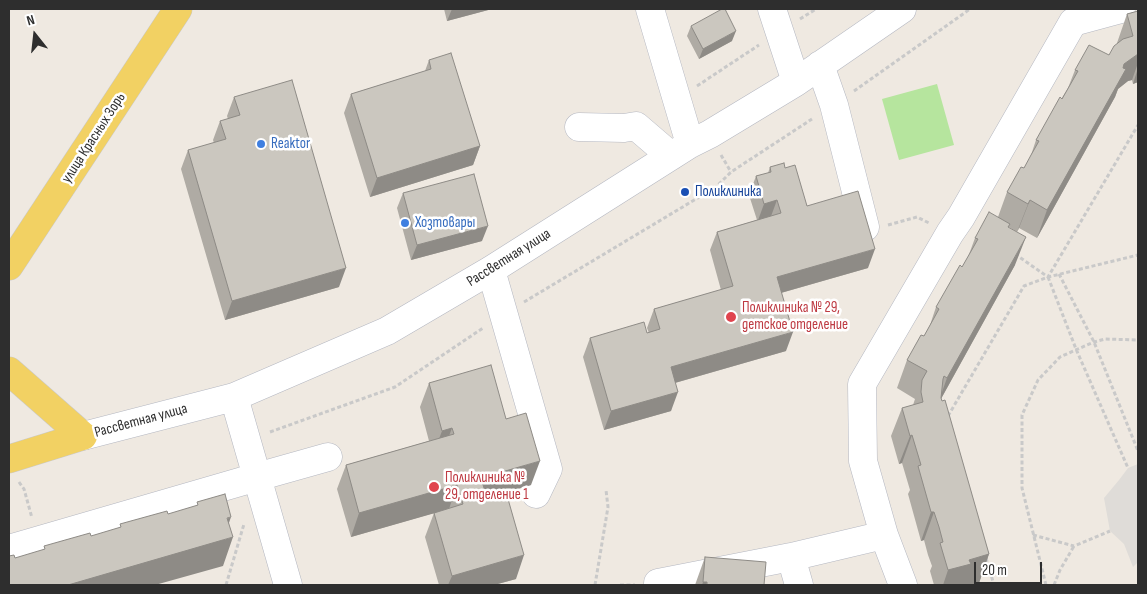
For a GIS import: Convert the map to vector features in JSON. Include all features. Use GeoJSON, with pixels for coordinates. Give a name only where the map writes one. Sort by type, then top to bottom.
{"type":"FeatureCollection","features":[{"type":"Feature","properties":{"kind":"main road","name":"улица Красных Зорь"},"geometry":{"type":"LineString","coordinates":[[9,266],[178,9]]}},
{"type":"Feature","properties":{"kind":"main road"},"geometry":{"type":"LineString","coordinates":[[9,371],[83,436]]}},
{"type":"Feature","properties":{"kind":"main road"},"geometry":{"type":"LineString","coordinates":[[9,459],[83,436]]}},
{"type":"Feature","properties":{"kind":"street"},"geometry":{"type":"LineString","coordinates":[[650,9],[677,99],[680,150]]}},
{"type":"Feature","properties":{"kind":"street","name":"Рассветная улица"},"geometry":{"type":"LineString","coordinates":[[83,436],[234,397],[387,331],[491,270],[680,150],[796,82],[902,9]]}},
{"type":"Feature","properties":{"kind":"street"},"geometry":{"type":"LineString","coordinates":[[903,585],[884,535],[863,461],[862,384],[1073,22],[1121,9]]}},
{"type":"Feature","properties":{"kind":"street"},"geometry":{"type":"LineString","coordinates":[[776,20],[796,82]]}},
{"type":"Feature","properties":{"kind":"street"},"geometry":{"type":"LineString","coordinates":[[820,65],[834,105],[869,241]]}},
{"type":"Feature","properties":{"kind":"street"},"geometry":{"type":"LineString","coordinates":[[579,127],[624,128],[636,126],[680,150]]}},
{"type":"Feature","properties":{"kind":"street"},"geometry":{"type":"LineString","coordinates":[[491,270],[548,469],[536,494]]}},
{"type":"Feature","properties":{"kind":"street"},"geometry":{"type":"LineString","coordinates":[[234,397],[288,585]]}},
{"type":"Feature","properties":{"kind":"street"},"geometry":{"type":"LineString","coordinates":[[9,549],[328,457]]}},
{"type":"Feature","properties":{"kind":"street"},"geometry":{"type":"LineString","coordinates":[[658,585],[658,583],[791,557],[884,535]]}},
{"type":"Feature","properties":{"kind":"street"},"geometry":{"type":"LineString","coordinates":[[791,557],[799,585]]}},
{"type":"Feature","properties":{"kind":"path"},"geometry":{"type":"LineString","coordinates":[[677,99],[776,20],[816,9]]}},
{"type":"Feature","properties":{"kind":"path"},"geometry":{"type":"LineString","coordinates":[[247,440],[395,387],[523,302],[716,187],[731,172],[834,105],[970,9]]}},
{"type":"Feature","properties":{"kind":"path"},"geometry":{"type":"LineString","coordinates":[[1048,277],[1138,125]]}},
{"type":"Feature","properties":{"kind":"path"},"geometry":{"type":"LineString","coordinates":[[869,241],[917,217],[950,233]]}},
{"type":"Feature","properties":{"kind":"path"},"geometry":{"type":"LineString","coordinates":[[1008,250],[1048,277],[1076,350],[1128,468]]}},
{"type":"Feature","properties":{"kind":"path"},"geometry":{"type":"LineString","coordinates":[[944,422],[1024,286],[1059,274],[1138,255]]}},
{"type":"Feature","properties":{"kind":"path"},"geometry":{"type":"LineString","coordinates":[[1059,274],[1094,342],[1138,451]]}},
{"type":"Feature","properties":{"kind":"path"},"geometry":{"type":"LineString","coordinates":[[1046,585],[1022,488],[1022,415],[1038,380],[1060,357],[1105,339],[1138,340]]}},
{"type":"Feature","properties":{"kind":"path"},"geometry":{"type":"LineString","coordinates":[[595,585],[608,507],[606,490]]}},
{"type":"Feature","properties":{"kind":"path"},"geometry":{"type":"LineString","coordinates":[[226,585],[244,522]]}},
{"type":"Feature","properties":{"kind":"path"},"geometry":{"type":"LineString","coordinates":[[1054,585],[1060,570],[1074,546],[1110,531]]}},
{"type":"Feature","properties":{"kind":"path"},"geometry":{"type":"LineString","coordinates":[[1033,534],[1074,546]]}},
{"type":"Feature","properties":{"kind":"path"},"geometry":{"type":"LineString","coordinates":[[986,558],[994,585]]}},
{"type":"Feature","properties":{"kind":"green space"},"geometry":{"type":"Polygon","coordinates":[[[937,84],[954,145],[899,160],[882,99],[937,84]]]}},
{"type":"Feature","properties":{"kind":"shaded area"},"geometry":{"type":"Polygon","coordinates":[[[1138,464],[1138,562],[1133,567],[1124,544],[1110,531],[1104,498],[1128,468],[1138,464]]]}},
{"type":"Feature","properties":{"kind":"building"},"geometry":{"type":"Polygon","coordinates":[[[725,9],[736,31],[703,49],[691,26],[725,9]]]}},
{"type":"Feature","properties":{"kind":"building"},"geometry":{"type":"Polygon","coordinates":[[[1138,11],[1138,54],[1124,64],[1123,68],[1126,69],[1047,210],[1030,200],[1028,204],[1007,192],[1021,167],[1024,168],[1039,141],[1036,140],[1060,97],[1062,99],[1078,71],[1075,70],[1089,45],[1109,55],[1114,46],[1123,39],[1133,36],[1127,14],[1138,11]]]}},
{"type":"Feature","properties":{"kind":"building"},"geometry":{"type":"Polygon","coordinates":[[[451,53],[480,146],[377,178],[351,94],[431,69],[429,60],[451,53]]]}},
{"type":"Feature","properties":{"kind":"building"},"geometry":{"type":"Polygon","coordinates":[[[292,80],[346,268],[232,301],[188,150],[226,139],[220,121],[240,115],[234,97],[292,80]]]}},
{"type":"Feature","properties":{"kind":"building","name":"Поликлиника № 29, детское отделение"},"geometry":{"type":"Polygon","coordinates":[[[784,163],[785,168],[795,165],[807,206],[858,191],[875,249],[777,277],[793,332],[671,367],[678,392],[611,411],[590,338],[644,322],[647,333],[660,329],[654,309],[733,286],[717,232],[781,213],[777,200],[764,204],[756,176],[771,172],[770,167],[784,163]]]}},
{"type":"Feature","properties":{"kind":"building"},"geometry":{"type":"Polygon","coordinates":[[[474,174],[488,226],[417,245],[403,193],[474,174]]]}},
{"type":"Feature","properties":{"kind":"building"},"geometry":{"type":"Polygon","coordinates":[[[989,212],[1010,224],[1008,227],[1026,237],[947,378],[944,376],[943,379],[941,398],[942,401],[945,400],[989,554],[969,560],[971,564],[948,570],[940,543],[943,542],[939,527],[934,512],[931,512],[918,466],[921,465],[902,408],[923,402],[921,392],[922,380],[927,371],[907,360],[921,335],[924,336],[939,309],[936,307],[960,265],[962,267],[978,239],[975,238],[989,212]]]}},
{"type":"Feature","properties":{"kind":"building","name":"Поликлиника № 29, отделение 1"},"geometry":{"type":"Polygon","coordinates":[[[491,365],[506,419],[526,413],[540,461],[481,478],[487,498],[506,492],[524,555],[452,576],[434,513],[463,504],[457,485],[359,513],[346,465],[454,434],[452,428],[442,431],[429,383],[491,365]]]}},
{"type":"Feature","properties":{"kind":"building"},"geometry":{"type":"Polygon","coordinates":[[[225,494],[231,517],[227,518],[233,537],[68,585],[9,585],[9,556],[14,555],[15,558],[45,549],[44,546],[90,533],[91,536],[121,527],[120,524],[167,511],[168,514],[198,505],[197,502],[225,494]]]}},
{"type":"Feature","properties":{"kind":"building"},"geometry":{"type":"Polygon","coordinates":[[[705,557],[766,562],[764,585],[707,585],[707,582],[703,582],[705,557]]]}},
{"type":"Feature","properties":{"kind":"place","name":"Reaktor"},"geometry":{"type":"Point","coordinates":[261,144]}},
{"type":"Feature","properties":{"kind":"place","name":"Поликлиника"},"geometry":{"type":"Point","coordinates":[685,192]}},
{"type":"Feature","properties":{"kind":"place","name":"Хозтовары"},"geometry":{"type":"Point","coordinates":[405,223]}},
{"type":"Feature","properties":{"kind":"place","name":"Поликлиника № 29, детское отделение"},"geometry":{"type":"Point","coordinates":[731,317]}},
{"type":"Feature","properties":{"kind":"place","name":"Поликлиника № 29, отделение 1"},"geometry":{"type":"Point","coordinates":[434,487]}}]}
